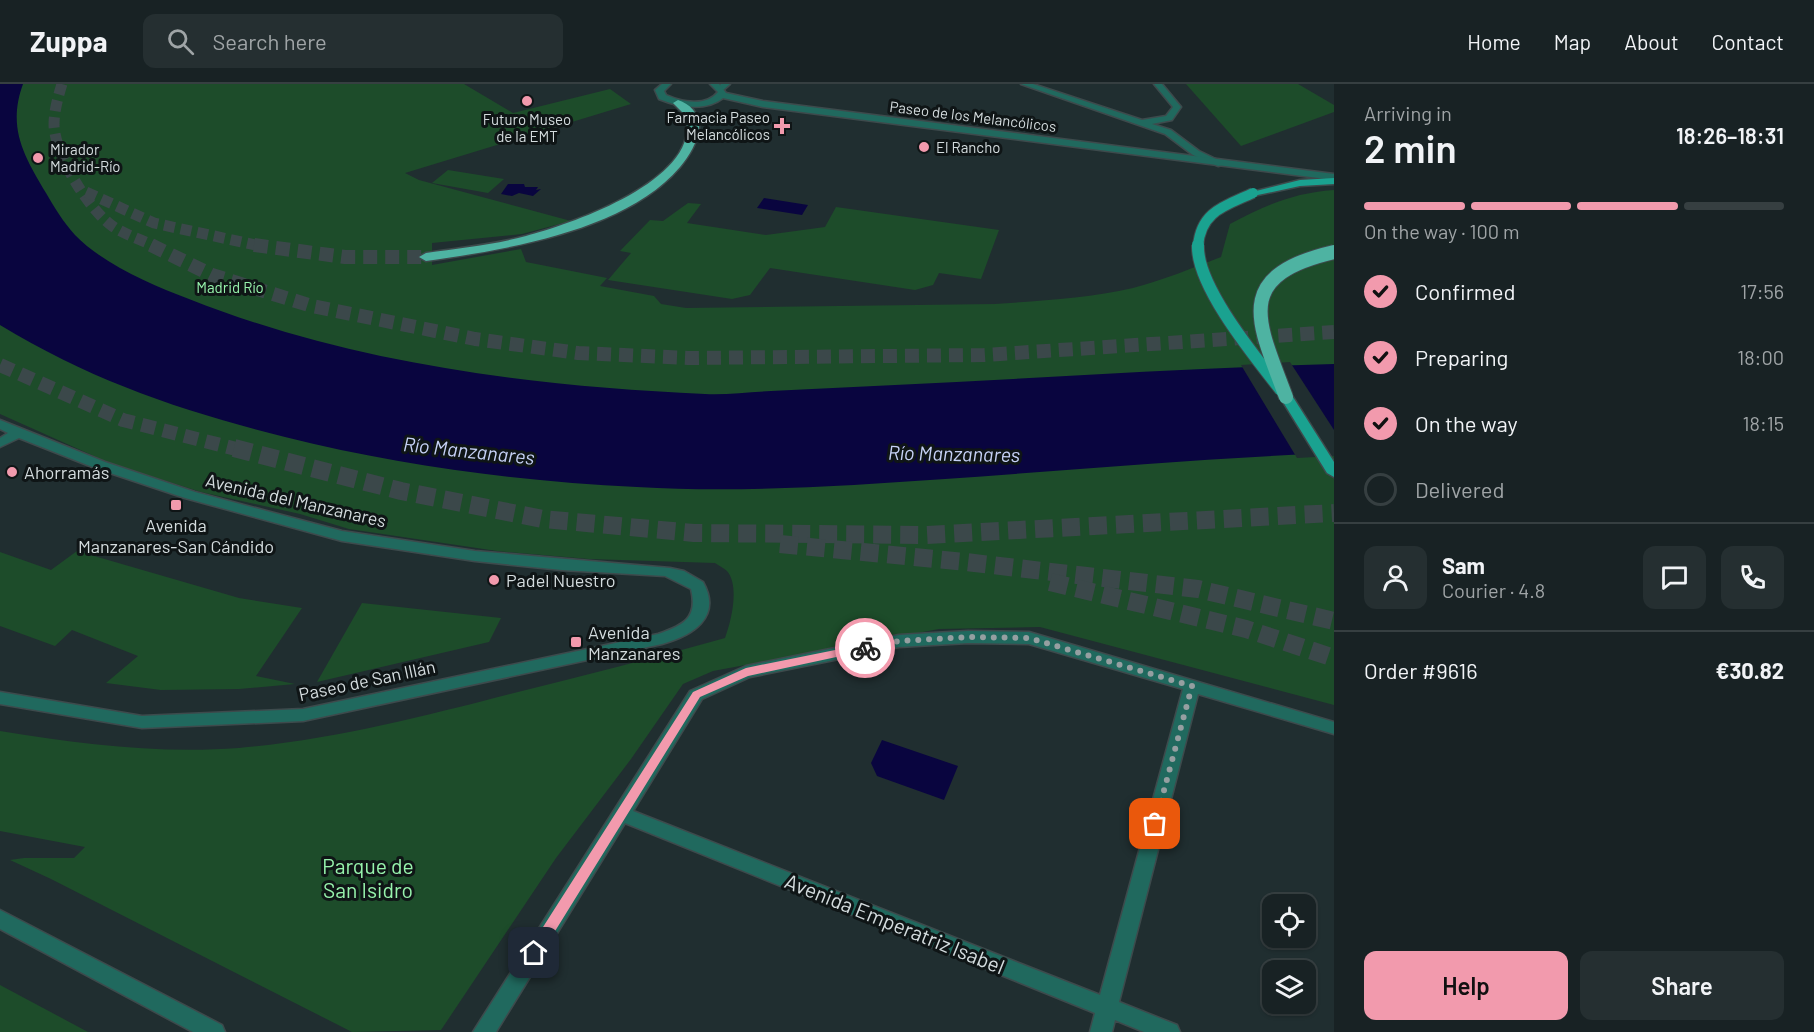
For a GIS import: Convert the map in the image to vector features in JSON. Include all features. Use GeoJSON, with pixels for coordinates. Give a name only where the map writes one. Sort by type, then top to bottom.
{"type":"FeatureCollection","features":[{"type":"Feature","properties":{"kind":"highway"},"geometry":{"type":"LineString","coordinates":[[426,257],[529,239],[579,223],[631,199],[657,183],[677,164],[690,144],[694,128],[692,114],[689,109],[678,103]]}},
{"type":"Feature","properties":{"kind":"highway"},"geometry":{"type":"LineString","coordinates":[[1286,397],[1262,332],[1259,318],[1262,298],[1274,278],[1292,266],[1334,252]]}},
{"type":"Feature","properties":{"kind":"main road"},"geometry":{"type":"LineString","coordinates":[[1334,179],[1290,184],[1253,193],[1212,213],[1199,231],[1196,253],[1204,279],[1286,397],[1334,472]]}},
{"type":"Feature","properties":{"kind":"street"},"geometry":{"type":"LineString","coordinates":[[1025,84],[1168,132],[1196,153],[1221,164]]}},
{"type":"Feature","properties":{"kind":"street"},"geometry":{"type":"LineString","coordinates":[[1137,121],[1168,119],[1175,115],[1177,107],[1158,84]]}},
{"type":"Feature","properties":{"kind":"street"},"geometry":{"type":"LineString","coordinates":[[663,85],[659,93],[662,97],[678,103],[708,102],[721,88]]}},
{"type":"Feature","properties":{"kind":"street","name":"Paseo de los Melancólicos"},"geometry":{"type":"LineString","coordinates":[[721,88],[763,104],[1334,179]]}},
{"type":"Feature","properties":{"kind":"street"},"geometry":{"type":"LineString","coordinates":[[1168,119],[1168,132]]}},
{"type":"Feature","properties":{"kind":"street"},"geometry":{"type":"LineString","coordinates":[[1163,156],[1171,153],[1183,143]]}},
{"type":"Feature","properties":{"kind":"street","name":"Avenida del Manzanares"},"geometry":{"type":"LineString","coordinates":[[0,423],[18,433],[100,465],[190,495],[342,536],[486,557],[665,571],[679,575],[698,586]]}},
{"type":"Feature","properties":{"kind":"street"},"geometry":{"type":"LineString","coordinates":[[0,443],[18,433]]}},
{"type":"Feature","properties":{"kind":"street","name":"Paseo de San Illán"},"geometry":{"type":"LineString","coordinates":[[0,698],[142,722],[303,715],[473,678],[529,669],[678,633],[691,627],[700,616],[702,595],[698,586]]}},
{"type":"Feature","properties":{"kind":"street"},"geometry":{"type":"LineString","coordinates":[[484,1032],[696,695],[746,672],[899,641],[968,637],[1029,638],[1334,728]]}},
{"type":"Feature","properties":{"kind":"street"},"geometry":{"type":"LineString","coordinates":[[1101,1032],[1192,686]]}},
{"type":"Feature","properties":{"kind":"street","name":"Avenida Emperatriz Isabel"},"geometry":{"type":"LineString","coordinates":[[621,814],[1169,1032]]}},
{"type":"Feature","properties":{"kind":"street"},"geometry":{"type":"LineString","coordinates":[[0,919],[214,1032]]}},
{"type":"Feature","properties":{"kind":"green space","name":"Madrid Río"},"geometry":{"type":"Polygon","coordinates":[[[0,84],[464,84],[513,113],[610,89],[631,104],[405,173],[419,180],[571,221],[522,234],[432,243],[432,265],[521,249],[526,262],[607,278],[600,286],[654,296],[661,304],[686,308],[995,304],[1064,299],[1133,288],[1221,257],[1230,224],[1256,211],[1293,197],[1334,190],[1334,705],[1040,627],[939,629],[713,671],[683,684],[631,759],[556,858],[441,1030],[352,1032],[10,860],[74,858],[85,847],[0,831],[0,731],[119,747],[209,750],[273,744],[376,727],[725,638],[730,623],[734,595],[731,578],[727,571],[715,563],[589,559],[497,551],[349,529],[300,514],[201,492],[147,475],[105,461],[0,414],[0,84]]]}},
{"type":"Feature","properties":{"kind":"green space"},"geometry":{"type":"Polygon","coordinates":[[[1186,84],[1298,84],[1334,105],[1334,112],[1241,146],[1186,84]]]}},
{"type":"Feature","properties":{"kind":"green space"},"geometry":{"type":"Polygon","coordinates":[[[448,170],[504,179],[488,193],[432,183],[448,170]]]}},
{"type":"Feature","properties":{"kind":"green space"},"geometry":{"type":"Polygon","coordinates":[[[688,203],[701,204],[687,223],[766,235],[825,227],[836,207],[999,230],[981,279],[939,273],[933,285],[915,290],[770,268],[750,295],[732,299],[608,280],[631,253],[620,251],[650,220],[663,221],[688,203]]]}},
{"type":"Feature","properties":{"kind":"green space"},"geometry":{"type":"Polygon","coordinates":[[[77,551],[239,598],[302,608],[256,676],[295,684],[239,689],[161,690],[106,683],[138,656],[72,630],[55,646],[0,626],[0,552],[51,570],[77,551]]]}},
{"type":"Feature","properties":{"kind":"green space"},"geometry":{"type":"Polygon","coordinates":[[[362,603],[501,618],[489,642],[317,682],[362,603]]]}},
{"type":"Feature","properties":{"kind":"green space"},"geometry":{"type":"Polygon","coordinates":[[[0,985],[88,1032],[0,1032],[0,985]]]}},
{"type":"Feature","properties":{"kind":"water","name":"Río Manzanares"},"geometry":{"type":"Polygon","coordinates":[[[0,84],[23,84],[18,100],[17,128],[25,154],[59,215],[86,246],[129,273],[189,299],[314,340],[378,356],[508,378],[574,385],[713,394],[1334,364],[1334,453],[830,486],[675,489],[548,481],[460,471],[372,456],[247,427],[174,405],[103,378],[34,345],[0,325],[0,84]]]}},
{"type":"Feature","properties":{"kind":"water"},"geometry":{"type":"Polygon","coordinates":[[[508,184],[524,184],[525,187],[541,189],[533,196],[519,193],[512,196],[501,194],[508,184]]]}},
{"type":"Feature","properties":{"kind":"water"},"geometry":{"type":"Polygon","coordinates":[[[764,198],[808,205],[802,215],[757,208],[764,198]]]}},
{"type":"Feature","properties":{"kind":"water"},"geometry":{"type":"Polygon","coordinates":[[[882,740],[958,766],[944,800],[877,776],[871,763],[882,740]]]}},
{"type":"Feature","properties":{"kind":"pier"},"geometry":{"type":"Polygon","coordinates":[[[1290,362],[1334,430],[1334,456],[1297,458],[1241,365],[1290,362]]]}},
{"type":"Feature","properties":{"kind":"tunnel"},"geometry":{"type":"LineString","coordinates":[[62,84],[55,109],[54,125],[60,151],[74,180],[83,194],[111,225],[154,246]]}},
{"type":"Feature","properties":{"kind":"tunnel"},"geometry":{"type":"LineString","coordinates":[[86,192],[154,223],[258,245]]}},
{"type":"Feature","properties":{"kind":"tunnel"},"geometry":{"type":"LineString","coordinates":[[151,245],[212,275],[312,306],[475,339],[578,353],[688,358],[984,355],[1334,332]]}},
{"type":"Feature","properties":{"kind":"tunnel"},"geometry":{"type":"LineString","coordinates":[[258,245],[345,257],[426,257]]}},
{"type":"Feature","properties":{"kind":"tunnel"},"geometry":{"type":"LineString","coordinates":[[0,365],[123,420],[240,450]]}},
{"type":"Feature","properties":{"kind":"tunnel"},"geometry":{"type":"LineString","coordinates":[[234,448],[401,491],[543,519],[694,533],[926,535],[1334,513]]}},
{"type":"Feature","properties":{"kind":"tunnel"},"geometry":{"type":"LineString","coordinates":[[780,544],[966,562],[1198,589],[1334,621]]}},
{"type":"Feature","properties":{"kind":"tunnel"},"geometry":{"type":"LineString","coordinates":[[1050,582],[1246,629],[1334,658]]}},
{"type":"Feature","properties":{"kind":"way so far"},"geometry":{"type":"LineString","coordinates":[[865,648],[899,641],[968,637],[1029,638],[1192,686],[1155,824]]}},
{"type":"Feature","properties":{"kind":"place","name":"Futuro Museo de la EMT"},"geometry":{"type":"Point","coordinates":[527,101]}},
{"type":"Feature","properties":{"kind":"place","name":"Farmacia Paseo Melancólicos"},"geometry":{"type":"Point","coordinates":[782,126]}},
{"type":"Feature","properties":{"kind":"place","name":"El Rancho"},"geometry":{"type":"Point","coordinates":[924,147]}},
{"type":"Feature","properties":{"kind":"place","name":"Mirador Madrid-Río"},"geometry":{"type":"Point","coordinates":[38,158]}},
{"type":"Feature","properties":{"kind":"place","name":"Ahorramás"},"geometry":{"type":"Point","coordinates":[12,472]}},
{"type":"Feature","properties":{"kind":"place","name":"Avenida Manzanares-San Cándido"},"geometry":{"type":"Point","coordinates":[176,505]}},
{"type":"Feature","properties":{"kind":"place","name":"Padel Nuestro"},"geometry":{"type":"Point","coordinates":[494,580]}},
{"type":"Feature","properties":{"kind":"place","name":"Avenida Manzanares"},"geometry":{"type":"Point","coordinates":[576,642]}},
{"type":"Feature","properties":{"kind":"route"},"geometry":{"type":"LineString","coordinates":[[534,953],[696,695],[746,672],[865,648]]}},
{"type":"Feature","properties":{"kind":"park label","name":"Parque de San Isidro"},"geometry":{"type":"Point","coordinates":[368,877]}}]}
